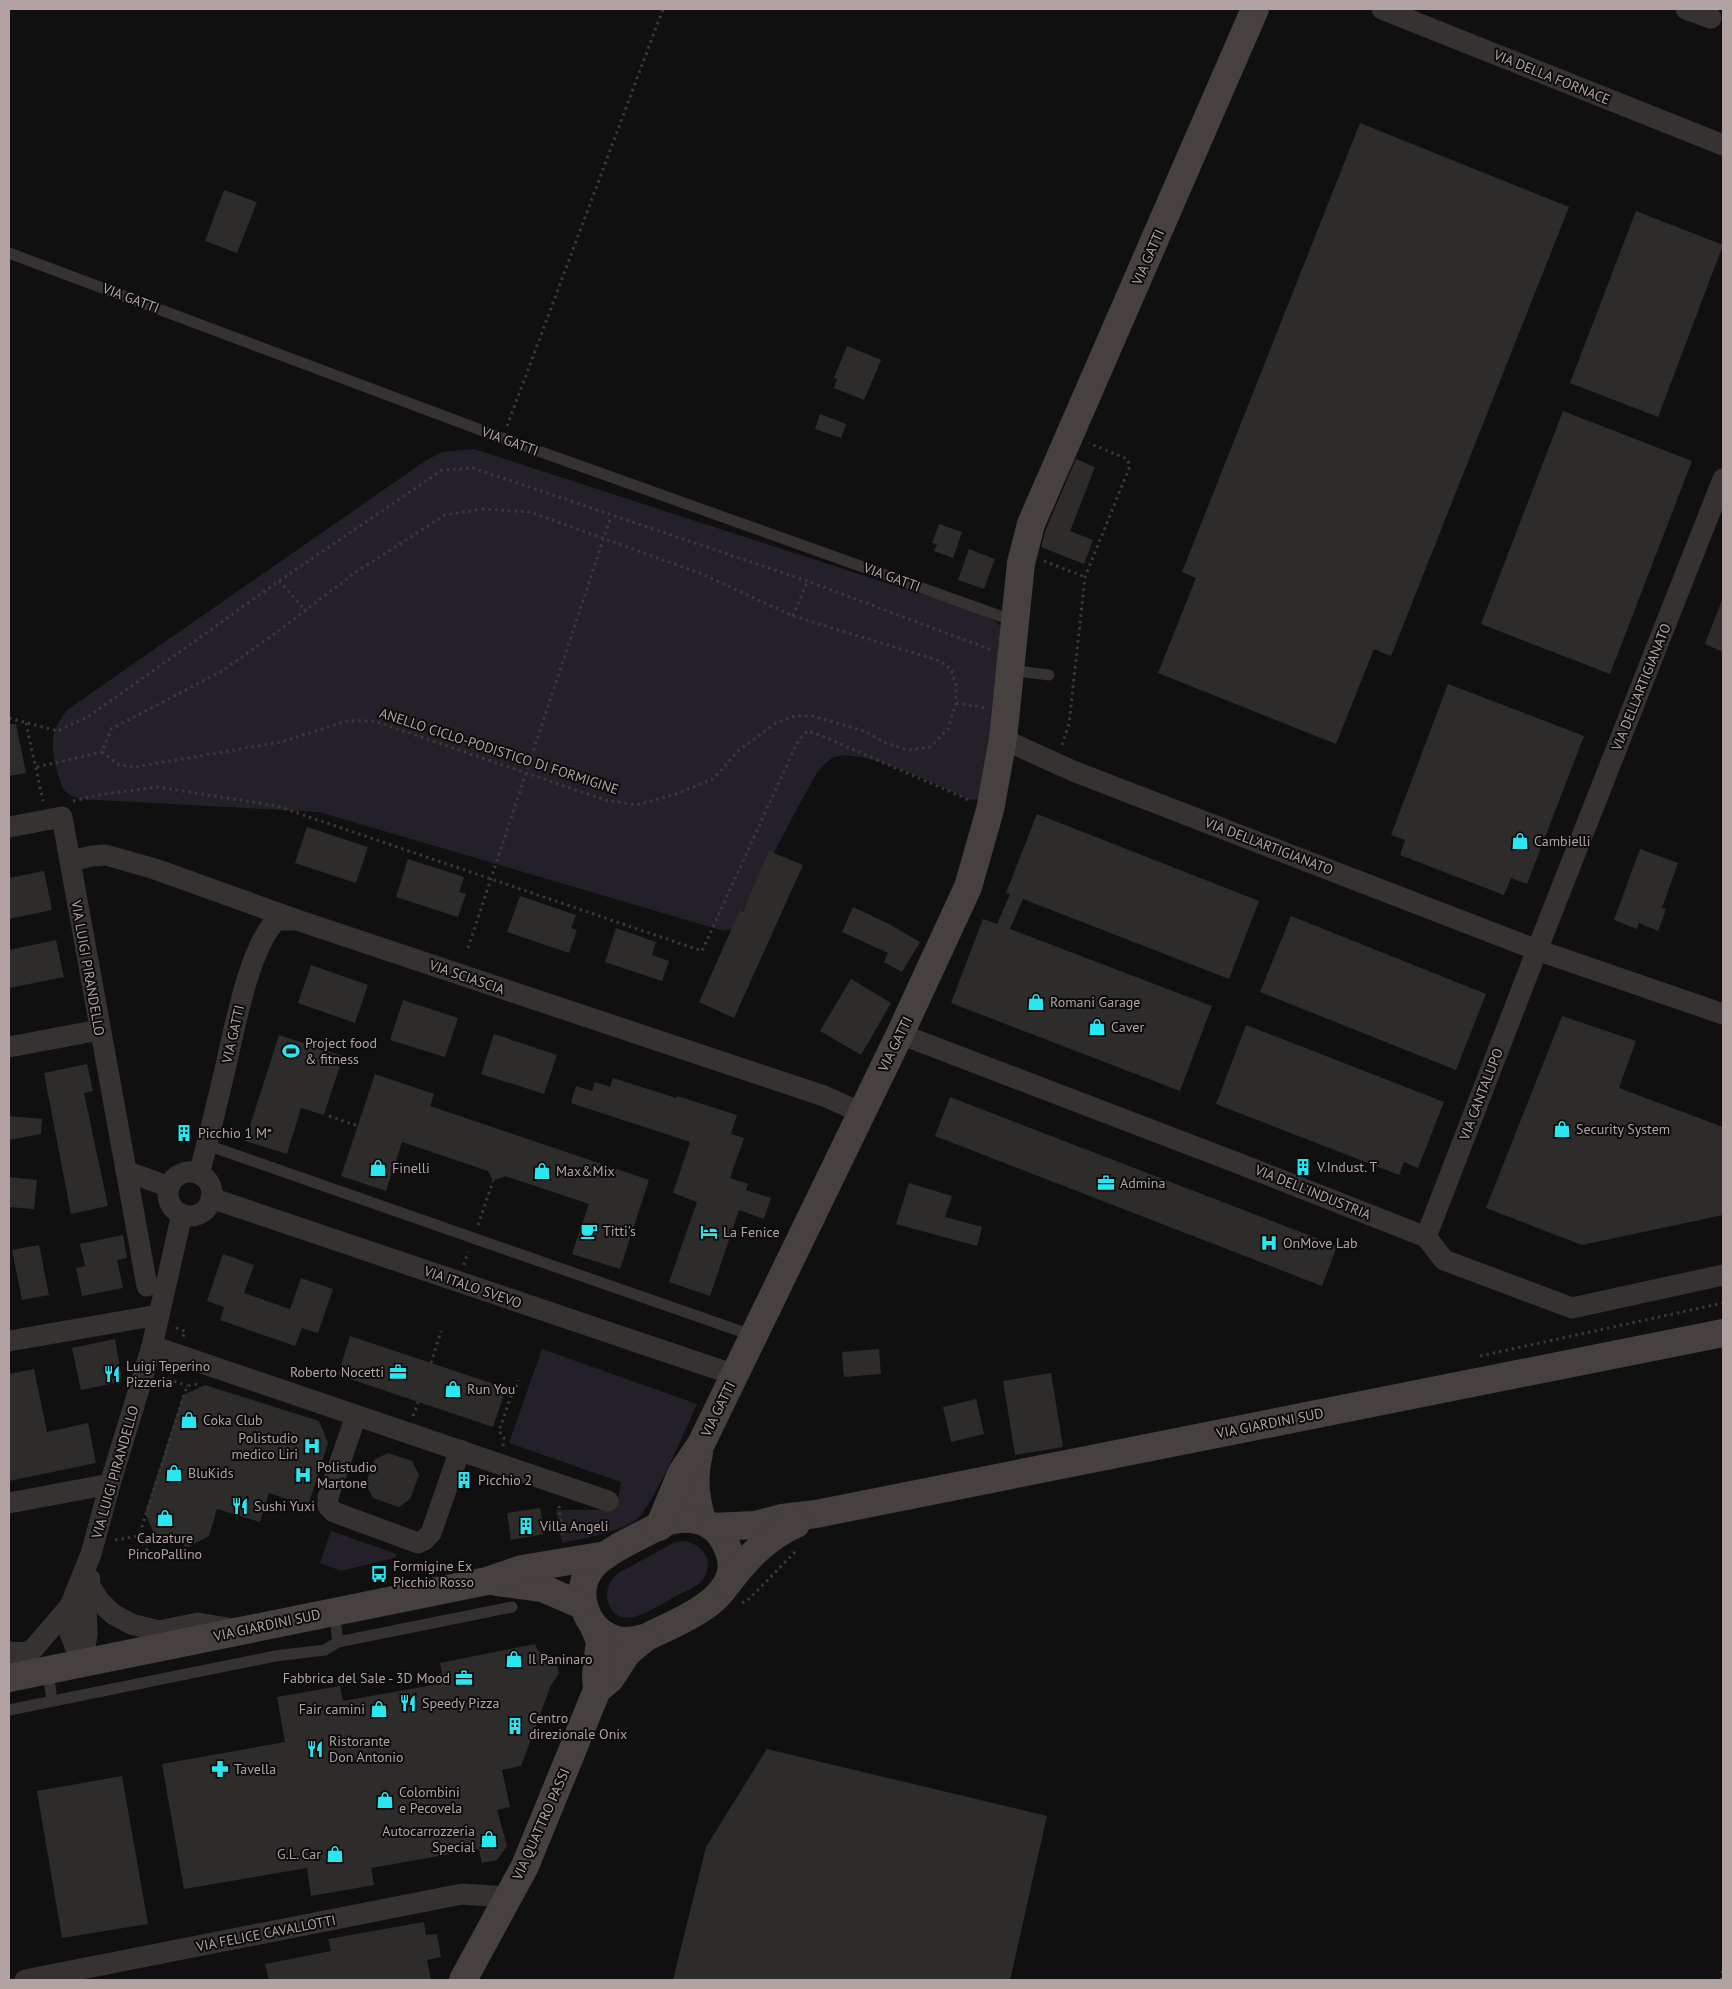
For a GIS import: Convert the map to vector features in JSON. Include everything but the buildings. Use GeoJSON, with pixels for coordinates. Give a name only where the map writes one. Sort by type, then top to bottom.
{"type":"FeatureCollection","features":[{"type":"Feature","properties":{"kind":"main road","name":"VIA GATTI"},"geometry":{"type":"LineString","coordinates":[[659,1527],[682,1472],[701,1444],[735,1375],[900,1034],[968,887],[990,810],[1003,739],[990,712],[999,664],[1014,621],[1021,563],[1031,524],[1255,9]]}},
{"type":"Feature","properties":{"kind":"main road","name":"VIA GIARDINI SUD"},"geometry":{"type":"LineString","coordinates":[[588,1616],[583,1586],[591,1568],[606,1555],[668,1522],[680,1519],[691,1518],[707,1524],[756,1525],[782,1518],[816,1514],[1723,1333]]}},
{"type":"Feature","properties":{"kind":"main road","name":"VIA GATTI"},"geometry":{"type":"LineString","coordinates":[[701,1444],[694,1480],[696,1500],[707,1524]]}},
{"type":"Feature","properties":{"kind":"main road","name":"VIA GIARDINI SUD"},"geometry":{"type":"LineString","coordinates":[[486,1581],[542,1588],[588,1616],[612,1638],[628,1641],[645,1638],[708,1604],[723,1591],[734,1593],[744,1562],[763,1543],[785,1529],[816,1514]]}},
{"type":"Feature","properties":{"kind":"main road"},"geometry":{"type":"LineString","coordinates":[[707,1524],[721,1535],[730,1554],[734,1593]]}},
{"type":"Feature","properties":{"kind":"main road","name":"VIA GIARDINI SUD"},"geometry":{"type":"LineString","coordinates":[[9,1678],[486,1581],[522,1569],[606,1555]]}},
{"type":"Feature","properties":{"kind":"main road","name":"VIA QUATTRO PASSI"},"geometry":{"type":"LineString","coordinates":[[463,1980],[525,1866],[597,1690],[596,1674],[600,1641],[588,1616]]}},
{"type":"Feature","properties":{"kind":"main road","name":"VIA QUATTRO PASSI"},"geometry":{"type":"LineString","coordinates":[[597,1690],[610,1679],[627,1653],[645,1638]]}},
{"type":"Feature","properties":{"kind":"street","name":"VIA DELLA FORNACE"},"geometry":{"type":"LineString","coordinates":[[1382,9],[1723,145]]}},
{"type":"Feature","properties":{"kind":"street"},"geometry":{"type":"LineString","coordinates":[[1686,9],[1710,18]]}},
{"type":"Feature","properties":{"kind":"street","name":"VIA DELL'ARTIGIANATO"},"geometry":{"type":"LineString","coordinates":[[1537,950],[1723,479]]}},
{"type":"Feature","properties":{"kind":"street","name":"VIA DELL'ARTIGIANATO"},"geometry":{"type":"LineString","coordinates":[[1003,739],[1073,771],[1537,950],[1723,1014]]}},
{"type":"Feature","properties":{"kind":"street","name":"VIA LUIGI PIRANDELLO"},"geometry":{"type":"LineString","coordinates":[[9,827],[62,817],[99,1030],[147,1286]]}},
{"type":"Feature","properties":{"kind":"street","name":"VIA SCIASCIA"},"geometry":{"type":"LineString","coordinates":[[70,862],[106,855],[155,869],[297,920],[824,1096],[862,1113]]}},
{"type":"Feature","properties":{"kind":"street","name":"VIA GATTI"},"geometry":{"type":"LineString","coordinates":[[199,1174],[240,1002],[260,946],[270,926],[277,920],[297,920]]}},
{"type":"Feature","properties":{"kind":"street","name":"VIA CANTALUPO"},"geometry":{"type":"LineString","coordinates":[[1426,1237],[1537,950]]}},
{"type":"Feature","properties":{"kind":"street"},"geometry":{"type":"LineString","coordinates":[[9,1047],[99,1030]]}},
{"type":"Feature","properties":{"kind":"street","name":"VIA DELL'INDUSTRIA"},"geometry":{"type":"LineString","coordinates":[[900,1034],[1426,1237]]}},
{"type":"Feature","properties":{"kind":"street"},"geometry":{"type":"LineString","coordinates":[[126,1171],[169,1187]]}},
{"type":"Feature","properties":{"kind":"street"},"geometry":{"type":"LineString","coordinates":[[187,1172],[199,1174],[210,1187],[211,1198],[209,1204],[201,1213],[194,1216],[176,1211],[169,1200],[169,1187],[172,1181],[187,1172]]}},
{"type":"Feature","properties":{"kind":"street","name":"VIA ITALO SVEVO"},"geometry":{"type":"LineString","coordinates":[[211,1198],[735,1375]]}},
{"type":"Feature","properties":{"kind":"street","name":"VIA LUIGI PIRANDELLO"},"geometry":{"type":"LineString","coordinates":[[82,1664],[68,1628],[70,1606],[91,1554],[152,1346],[182,1214]]}},
{"type":"Feature","properties":{"kind":"street"},"geometry":{"type":"LineString","coordinates":[[1426,1237],[1444,1260],[1572,1308],[1723,1275]]}},
{"type":"Feature","properties":{"kind":"street"},"geometry":{"type":"LineString","coordinates":[[9,1341],[158,1315]]}},
{"type":"Feature","properties":{"kind":"street"},"geometry":{"type":"LineString","coordinates":[[152,1346],[608,1501]]}},
{"type":"Feature","properties":{"kind":"street"},"geometry":{"type":"LineString","coordinates":[[356,1416],[328,1497],[328,1506],[334,1512],[418,1543],[431,1533],[460,1450]]}},
{"type":"Feature","properties":{"kind":"street"},"geometry":{"type":"LineString","coordinates":[[9,1503],[110,1484]]}},
{"type":"Feature","properties":{"kind":"street","name":"VIA LUIGI PIRANDELLO"},"geometry":{"type":"LineString","coordinates":[[82,1664],[88,1634],[86,1604],[90,1586],[91,1554]]}},
{"type":"Feature","properties":{"kind":"street"},"geometry":{"type":"LineString","coordinates":[[90,1586],[100,1602],[113,1614],[131,1624],[159,1631],[198,1623],[244,1630]]}},
{"type":"Feature","properties":{"kind":"street","name":"VIA LUIGI PIRANDELLO"},"geometry":{"type":"LineString","coordinates":[[9,1668],[34,1648],[70,1606]]}},
{"type":"Feature","properties":{"kind":"street","name":"VIA FELICE CAVALLOTTI"},"geometry":{"type":"LineString","coordinates":[[25,1980],[462,1894],[507,1897]]}},
{"type":"Feature","properties":{"kind":"lane","name":"VIA GATTI"},"geometry":{"type":"LineString","coordinates":[[9,253],[502,438],[1014,621]]}},
{"type":"Feature","properties":{"kind":"lane"},"geometry":{"type":"LineString","coordinates":[[999,664],[1049,675]]}},
{"type":"Feature","properties":{"kind":"lane"},"geometry":{"type":"LineString","coordinates":[[207,1145],[754,1336]]}},
{"type":"Feature","properties":{"kind":"lane"},"geometry":{"type":"LineString","coordinates":[[9,1710],[275,1656],[325,1650],[338,1642],[512,1608]]}},
{"type":"Feature","properties":{"kind":"lane"},"geometry":{"type":"LineString","coordinates":[[334,1611],[338,1642]]}},
{"type":"Feature","properties":{"kind":"lane"},"geometry":{"type":"LineString","coordinates":[[9,1647],[34,1648]]}},
{"type":"Feature","properties":{"kind":"lane"},"geometry":{"type":"LineString","coordinates":[[48,1671],[52,1701]]}},
{"type":"Feature","properties":{"kind":"path"},"geometry":{"type":"LineString","coordinates":[[502,438],[663,9]]}},
{"type":"Feature","properties":{"kind":"path"},"geometry":{"type":"LineString","coordinates":[[9,718],[58,731],[88,717],[279,581],[442,470],[473,468],[807,581],[989,648],[999,664]]}},
{"type":"Feature","properties":{"kind":"path","name":"ANELLO CICLO-PODISTICO DI FORMIGINE"},"geometry":{"type":"LineString","coordinates":[[482,509],[530,512],[702,574],[793,616],[940,661],[951,669],[956,685],[956,703],[948,729],[930,748],[908,750],[864,731],[813,716],[795,716],[776,723],[738,751],[713,779],[673,795],[636,805],[605,800],[374,721],[347,721],[281,742],[135,767],[119,765],[102,752],[111,729],[222,671],[306,611],[356,572],[445,515],[482,509]]}},
{"type":"Feature","properties":{"kind":"path"},"geometry":{"type":"LineString","coordinates":[[468,948],[611,516]]}},
{"type":"Feature","properties":{"kind":"path"},"geometry":{"type":"LineString","coordinates":[[1062,745],[1069,724],[1085,577]]}},
{"type":"Feature","properties":{"kind":"path"},"geometry":{"type":"LineString","coordinates":[[279,581],[306,611]]}},
{"type":"Feature","properties":{"kind":"path"},"geometry":{"type":"LineString","coordinates":[[793,616],[807,581]]}},
{"type":"Feature","properties":{"kind":"path"},"geometry":{"type":"LineString","coordinates":[[956,703],[990,712]]}},
{"type":"Feature","properties":{"kind":"path"},"geometry":{"type":"LineString","coordinates":[[26,723],[46,820]]}},
{"type":"Feature","properties":{"kind":"path"},"geometry":{"type":"LineString","coordinates":[[75,810],[73,800],[158,787],[277,806],[702,951],[797,743],[807,731],[820,735],[969,802],[970,792]]}},
{"type":"Feature","properties":{"kind":"path"},"geometry":{"type":"LineString","coordinates":[[36,767],[102,752]]}},
{"type":"Feature","properties":{"kind":"path"},"geometry":{"type":"LineString","coordinates":[[328,1116],[358,1126]]}},
{"type":"Feature","properties":{"kind":"path"},"geometry":{"type":"LineString","coordinates":[[1480,1356],[1723,1303]]}},
{"type":"Feature","properties":{"kind":"path"},"geometry":{"type":"LineString","coordinates":[[431,1363],[441,1331]]}},
{"type":"Feature","properties":{"kind":"path"},"geometry":{"type":"LineString","coordinates":[[500,1464],[504,1438],[499,1432],[518,1380]]}},
{"type":"Feature","properties":{"kind":"path"},"geometry":{"type":"LineString","coordinates":[[145,1557],[147,1550],[139,1536],[188,1386],[196,1383],[205,1386]]}},
{"type":"Feature","properties":{"kind":"path"},"geometry":{"type":"LineString","coordinates":[[556,1483],[563,1542]]}},
{"type":"Feature","properties":{"kind":"path"},"geometry":{"type":"LineString","coordinates":[[113,1541],[139,1536]]}},
{"type":"Feature","properties":{"kind":"path"},"geometry":{"type":"LineString","coordinates":[[734,1593],[749,1599],[799,1548]]}},
{"type":"Feature","properties":{"kind":"path"},"geometry":{"type":"LineString","coordinates":[[1721,1980],[1723,1969]]}},
{"type":"Feature","properties":{"kind":"shaded area"},"geometry":{"type":"Polygon","coordinates":[[[474,449],[993,619],[999,624],[1007,640],[981,797],[974,800],[968,799],[902,770],[864,758],[848,755],[831,759],[822,766],[813,779],[734,928],[724,931],[319,812],[79,799],[65,791],[59,779],[55,763],[53,740],[57,725],[67,710],[425,461],[442,452],[474,449]]]}},
{"type":"Feature","properties":{"kind":"shaded area"},"geometry":{"type":"Polygon","coordinates":[[[542,1349],[697,1404],[669,1466],[651,1500],[643,1513],[628,1525],[562,1543],[556,1510],[604,1510],[617,1507],[621,1482],[509,1443],[542,1349]]]}},
{"type":"Feature","properties":{"kind":"shaded area"},"geometry":{"type":"Polygon","coordinates":[[[331,1531],[397,1554],[395,1558],[341,1571],[320,1563],[331,1531]]]}},
{"type":"Feature","properties":{"kind":"shaded area"},"geometry":{"type":"Polygon","coordinates":[[[683,1541],[696,1545],[705,1554],[708,1566],[703,1579],[690,1590],[638,1616],[620,1617],[613,1612],[608,1602],[607,1590],[617,1574],[675,1542],[683,1541]]]}},
{"type":"Feature","properties":{"kind":"place","name":"Cambielli"},"geometry":{"type":"Point","coordinates":[1520,841]}},
{"type":"Feature","properties":{"kind":"place","name":"Romani Garage"},"geometry":{"type":"Point","coordinates":[1036,1002]}},
{"type":"Feature","properties":{"kind":"place","name":"Caver"},"geometry":{"type":"Point","coordinates":[1097,1027]}},
{"type":"Feature","properties":{"kind":"place","name":"Project food & fitness"},"geometry":{"type":"Point","coordinates":[291,1051]}},
{"type":"Feature","properties":{"kind":"place","name":"Security System"},"geometry":{"type":"Point","coordinates":[1562,1129]}},
{"type":"Feature","properties":{"kind":"place","name":"Picchio 1 M*"},"geometry":{"type":"Point","coordinates":[184,1133]}},
{"type":"Feature","properties":{"kind":"place","name":"V.Indust. T"},"geometry":{"type":"Point","coordinates":[1303,1167]}},
{"type":"Feature","properties":{"kind":"place","name":"Finelli"},"geometry":{"type":"Point","coordinates":[378,1168]}},
{"type":"Feature","properties":{"kind":"place","name":"Max&Mix"},"geometry":{"type":"Point","coordinates":[542,1171]}},
{"type":"Feature","properties":{"kind":"place","name":"Admina"},"geometry":{"type":"Point","coordinates":[1106,1183]}},
{"type":"Feature","properties":{"kind":"place","name":"Titti's"},"geometry":{"type":"Point","coordinates":[589,1231]}},
{"type":"Feature","properties":{"kind":"place","name":"La Fenice"},"geometry":{"type":"Point","coordinates":[709,1232]}},
{"type":"Feature","properties":{"kind":"place","name":"OnMove Lab"},"geometry":{"type":"Point","coordinates":[1269,1243]}},
{"type":"Feature","properties":{"kind":"place","name":"Roberto Nocetti"},"geometry":{"type":"Point","coordinates":[398,1372]}},
{"type":"Feature","properties":{"kind":"place","name":"Luigi Teperino Pizzeria"},"geometry":{"type":"Point","coordinates":[112,1374]}},
{"type":"Feature","properties":{"kind":"place","name":"Run You"},"geometry":{"type":"Point","coordinates":[453,1389]}},
{"type":"Feature","properties":{"kind":"place","name":"Coka Club"},"geometry":{"type":"Point","coordinates":[189,1420]}},
{"type":"Feature","properties":{"kind":"place","name":"Polistudio medico Liri"},"geometry":{"type":"Point","coordinates":[312,1446]}},
{"type":"Feature","properties":{"kind":"place","name":"BluKids"},"geometry":{"type":"Point","coordinates":[174,1473]}},
{"type":"Feature","properties":{"kind":"place","name":"Polistudio Martone"},"geometry":{"type":"Point","coordinates":[303,1475]}},
{"type":"Feature","properties":{"kind":"place","name":"Picchio 2"},"geometry":{"type":"Point","coordinates":[464,1480]}},
{"type":"Feature","properties":{"kind":"place","name":"Sushi Yuxi"},"geometry":{"type":"Point","coordinates":[240,1506]}},
{"type":"Feature","properties":{"kind":"place","name":"Calzature PincoPallino"},"geometry":{"type":"Point","coordinates":[165,1518]}},
{"type":"Feature","properties":{"kind":"place","name":"Villa Angeli"},"geometry":{"type":"Point","coordinates":[526,1526]}},
{"type":"Feature","properties":{"kind":"place","name":"Formigine Ex Picchio Rosso"},"geometry":{"type":"Point","coordinates":[379,1574]}},
{"type":"Feature","properties":{"kind":"place","name":"Il Paninaro"},"geometry":{"type":"Point","coordinates":[514,1659]}},
{"type":"Feature","properties":{"kind":"place","name":"Fabbrica del Sale - 3D Mood"},"geometry":{"type":"Point","coordinates":[464,1678]}},
{"type":"Feature","properties":{"kind":"place","name":"Speedy Pizza"},"geometry":{"type":"Point","coordinates":[408,1703]}},
{"type":"Feature","properties":{"kind":"place","name":"Fair camini"},"geometry":{"type":"Point","coordinates":[379,1709]}},
{"type":"Feature","properties":{"kind":"place","name":"Centro direzionale Onix"},"geometry":{"type":"Point","coordinates":[515,1726]}},
{"type":"Feature","properties":{"kind":"place","name":"Ristorante Don Antonio"},"geometry":{"type":"Point","coordinates":[315,1749]}},
{"type":"Feature","properties":{"kind":"place","name":"Tavella"},"geometry":{"type":"Point","coordinates":[220,1769]}},
{"type":"Feature","properties":{"kind":"place","name":"Colombini e Pecovela"},"geometry":{"type":"Point","coordinates":[385,1800]}},
{"type":"Feature","properties":{"kind":"place","name":"Autocarrozzeria Special"},"geometry":{"type":"Point","coordinates":[489,1839]}},
{"type":"Feature","properties":{"kind":"place","name":"G.L. Car"},"geometry":{"type":"Point","coordinates":[335,1854]}}]}
